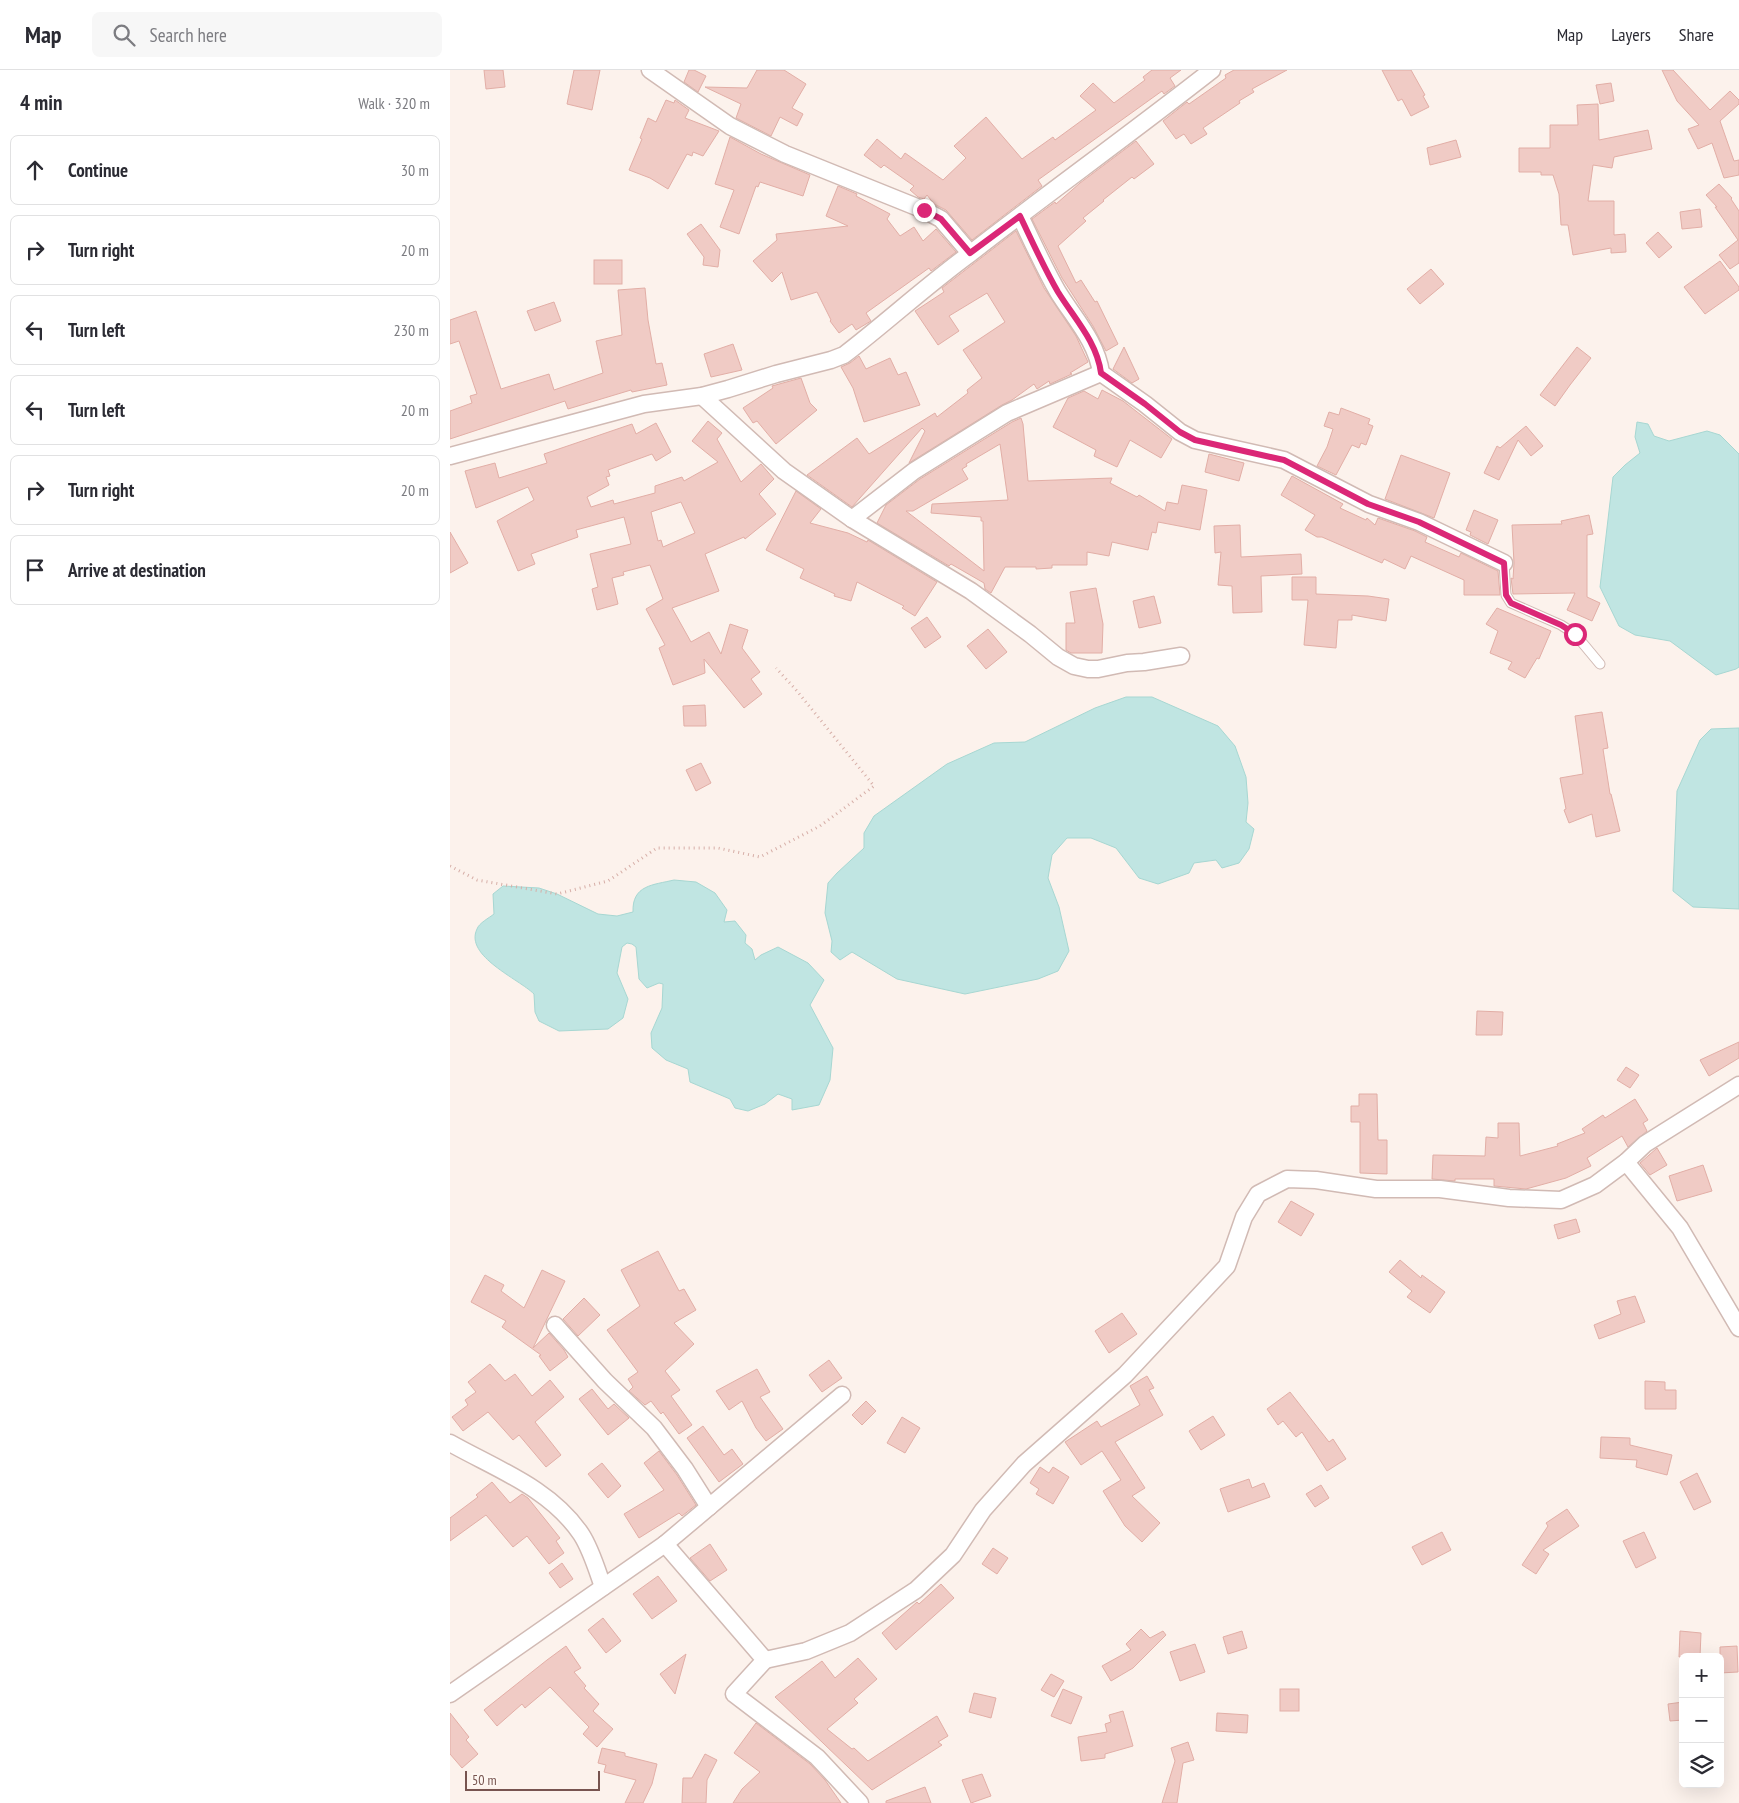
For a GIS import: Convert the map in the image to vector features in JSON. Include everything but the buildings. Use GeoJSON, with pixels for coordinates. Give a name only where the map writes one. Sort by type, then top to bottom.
{"type":"FeatureCollection","features":[{"type":"Feature","properties":{"kind":"street"},"geometry":{"type":"LineString","coordinates":[[650,70],[730,126],[785,154],[924,210],[941,219],[970,253]]}},
{"type":"Feature","properties":{"kind":"street"},"geometry":{"type":"LineString","coordinates":[[450,456],[644,404],[702,396],[844,355],[970,253],[1212,70]]}},
{"type":"Feature","properties":{"kind":"street"},"geometry":{"type":"LineString","coordinates":[[1020,216],[1057,290],[1091,343],[1099,361],[1101,373],[1180,432],[1195,440],[1284,460],[1368,504],[1419,522],[1504,563]]}},
{"type":"Feature","properties":{"kind":"street"},"geometry":{"type":"LineString","coordinates":[[852,519],[914,470],[1007,413],[1101,373]]}},
{"type":"Feature","properties":{"kind":"street"},"geometry":{"type":"LineString","coordinates":[[702,396],[784,471],[852,519],[971,591],[1058,657],[1074,666],[1098,669],[1127,662],[1144,662],[1181,656]]}},
{"type":"Feature","properties":{"kind":"street"},"geometry":{"type":"LineString","coordinates":[[860,1803],[817,1757],[734,1694],[765,1660],[806,1651],[850,1633],[916,1590],[947,1561],[983,1510],[1024,1464],[1125,1376],[1227,1266],[1244,1217],[1258,1194],[1287,1179],[1316,1180],[1376,1190],[1440,1189],[1509,1198],[1560,1200],[1595,1185],[1626,1162],[1645,1144],[1739,1084]]}},
{"type":"Feature","properties":{"kind":"street"},"geometry":{"type":"LineString","coordinates":[[1626,1162],[1680,1228],[1739,1328]]}},
{"type":"Feature","properties":{"kind":"street"},"geometry":{"type":"LineString","coordinates":[[555,1326],[605,1381],[654,1428],[685,1469],[709,1507]]}},
{"type":"Feature","properties":{"kind":"street"},"geometry":{"type":"LineString","coordinates":[[450,1694],[665,1544],[842,1395]]}},
{"type":"Feature","properties":{"kind":"street"},"geometry":{"type":"LineString","coordinates":[[450,1443],[528,1484],[564,1512],[582,1536],[603,1587]]}},
{"type":"Feature","properties":{"kind":"street"},"geometry":{"type":"LineString","coordinates":[[665,1544],[765,1660]]}},
{"type":"Feature","properties":{"kind":"lane"},"geometry":{"type":"LineString","coordinates":[[1504,563],[1506,595],[1511,603],[1568,629],[1575,634],[1600,664]]}},
{"type":"Feature","properties":{"kind":"path"},"geometry":{"type":"LineString","coordinates":[[450,866],[477,880],[557,894],[608,881],[657,848],[718,848],[760,857],[820,826],[874,786],[776,668]]}},
{"type":"Feature","properties":{"kind":"water"},"geometry":{"type":"Polygon","coordinates":[[[1637,422],[1648,424],[1654,436],[1669,441],[1707,431],[1720,435],[1739,454],[1739,667],[1736,669],[1716,675],[1670,641],[1635,635],[1619,626],[1600,587],[1613,477],[1640,453],[1635,437],[1637,422]]]}},
{"type":"Feature","properties":{"kind":"water"},"geometry":{"type":"Polygon","coordinates":[[[1126,697],[1152,697],[1218,726],[1235,746],[1246,777],[1248,803],[1246,822],[1254,829],[1249,849],[1239,863],[1222,868],[1216,860],[1194,863],[1189,873],[1158,884],[1139,878],[1116,848],[1091,838],[1067,838],[1052,855],[1048,878],[1059,907],[1069,951],[1058,971],[1038,979],[965,994],[897,979],[852,952],[840,960],[831,952],[832,941],[825,913],[828,883],[864,848],[864,833],[874,816],[947,764],[994,743],[1025,742],[1095,708],[1126,697]]]}},
{"type":"Feature","properties":{"kind":"water"},"geometry":{"type":"Polygon","coordinates":[[[1739,728],[1739,909],[1693,907],[1673,891],[1677,791],[1700,740],[1711,729],[1739,728]]]}},
{"type":"Feature","properties":{"kind":"water"},"geometry":{"type":"Polygon","coordinates":[[[674,880],[696,882],[715,893],[727,910],[724,922],[735,921],[746,935],[745,943],[752,949],[755,960],[778,947],[808,963],[824,980],[810,1005],[833,1048],[830,1080],[819,1105],[792,1110],[792,1099],[778,1094],[765,1104],[748,1111],[735,1108],[730,1099],[690,1082],[688,1069],[666,1060],[652,1048],[651,1033],[662,1008],[663,984],[659,983],[647,988],[639,979],[636,947],[632,944],[627,943],[622,947],[617,973],[628,999],[623,1018],[608,1029],[559,1031],[539,1021],[535,1012],[534,994],[485,957],[478,948],[475,939],[478,927],[494,914],[493,894],[503,886],[539,888],[557,894],[598,914],[617,916],[633,912],[636,896],[640,891],[652,885],[674,880]]]}},
{"type":"Feature","properties":{"kind":"route"},"geometry":{"type":"LineString","coordinates":[[924,210],[941,219],[970,253],[1020,216],[1057,290],[1091,343],[1099,361],[1101,373],[1118,386],[1145,404],[1180,432],[1195,440],[1284,460],[1368,504],[1419,522],[1504,563],[1506,595],[1511,603],[1561,625],[1575,634]]}}]}
